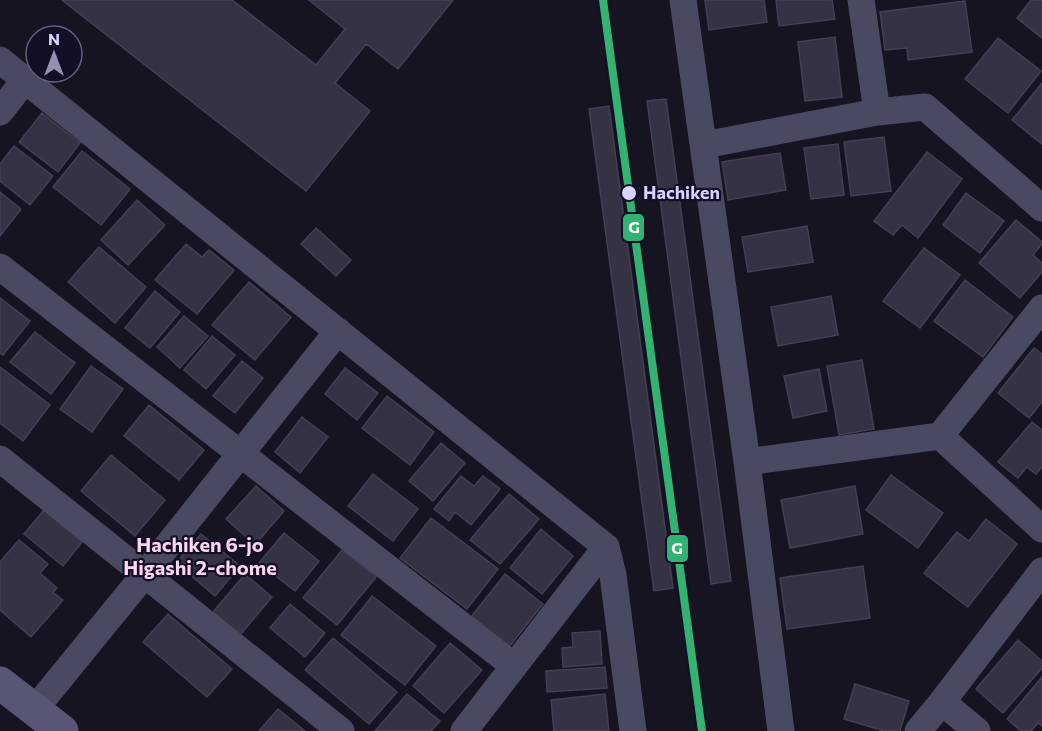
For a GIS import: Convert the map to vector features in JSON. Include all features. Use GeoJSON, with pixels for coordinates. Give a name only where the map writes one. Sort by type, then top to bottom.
{"type":"FeatureCollection","features":[{"type":"Feature","properties":{"kind":"main road"},"geometry":{"type":"LineString","coordinates":[[0,683],[62,731]]}},
{"type":"Feature","properties":{"kind":"street"},"geometry":{"type":"LineString","coordinates":[[683,0],[747,462],[781,731]]}},
{"type":"Feature","properties":{"kind":"street"},"geometry":{"type":"LineString","coordinates":[[861,0],[877,112]]}},
{"type":"Feature","properties":{"kind":"street"},"geometry":{"type":"LineString","coordinates":[[0,60],[24,80]]}},
{"type":"Feature","properties":{"kind":"street"},"geometry":{"type":"LineString","coordinates":[[0,112],[24,82]]}},
{"type":"Feature","properties":{"kind":"street"},"geometry":{"type":"LineString","coordinates":[[29,84],[606,547],[613,575],[633,731]]}},
{"type":"Feature","properties":{"kind":"street"},"geometry":{"type":"LineString","coordinates":[[704,145],[877,112],[925,107],[1042,208]]}},
{"type":"Feature","properties":{"kind":"street"},"geometry":{"type":"LineString","coordinates":[[0,267],[514,666]]}},
{"type":"Feature","properties":{"kind":"street"},"geometry":{"type":"LineString","coordinates":[[747,462],[940,436],[1042,308]]}},
{"type":"Feature","properties":{"kind":"street"},"geometry":{"type":"LineString","coordinates":[[35,709],[338,331]]}},
{"type":"Feature","properties":{"kind":"street"},"geometry":{"type":"LineString","coordinates":[[940,436],[1042,529]]}},
{"type":"Feature","properties":{"kind":"street"},"geometry":{"type":"LineString","coordinates":[[0,459],[341,731]]}},
{"type":"Feature","properties":{"kind":"street"},"geometry":{"type":"LineString","coordinates":[[464,731],[606,547]]}},
{"type":"Feature","properties":{"kind":"street"},"geometry":{"type":"LineString","coordinates":[[918,731],[1042,571]]}},
{"type":"Feature","properties":{"kind":"street"},"geometry":{"type":"LineString","coordinates":[[942,702],[978,731]]}},
{"type":"Feature","properties":{"kind":"building"},"geometry":{"type":"Polygon","coordinates":[[[62,0],[232,0],[316,65],[345,29],[309,0],[453,0],[398,69],[366,44],[335,83],[370,111],[306,191],[62,0]]]}},
{"type":"Feature","properties":{"kind":"building"},"geometry":{"type":"Polygon","coordinates":[[[705,0],[764,0],[767,22],[709,30],[705,0]]]}},
{"type":"Feature","properties":{"kind":"building"},"geometry":{"type":"Polygon","coordinates":[[[776,0],[832,0],[835,19],[779,26],[776,0]]]}},
{"type":"Feature","properties":{"kind":"building"},"geometry":{"type":"Polygon","coordinates":[[[1031,0],[1042,0],[1042,38],[1017,18],[1031,0]]]}},
{"type":"Feature","properties":{"kind":"building"},"geometry":{"type":"Polygon","coordinates":[[[965,1],[972,52],[908,60],[907,48],[885,50],[880,12],[965,1]]]}},
{"type":"Feature","properties":{"kind":"building"},"geometry":{"type":"Polygon","coordinates":[[[835,37],[842,97],[805,101],[798,42],[835,37]]]}},
{"type":"Feature","properties":{"kind":"building"},"geometry":{"type":"Polygon","coordinates":[[[998,38],[1041,71],[1008,113],[965,79],[998,38]]]}},
{"type":"Feature","properties":{"kind":"building"},"geometry":{"type":"Polygon","coordinates":[[[1042,83],[1042,144],[1012,120],[1042,83]]]}},
{"type":"Feature","properties":{"kind":"building"},"geometry":{"type":"Polygon","coordinates":[[[666,99],[731,581],[711,584],[647,101],[666,99]]]}},
{"type":"Feature","properties":{"kind":"building"},"geometry":{"type":"Polygon","coordinates":[[[609,106],[673,588],[654,591],[589,109],[609,106]]]}},
{"type":"Feature","properties":{"kind":"building"},"geometry":{"type":"Polygon","coordinates":[[[42,113],[80,143],[58,172],[19,142],[42,113]]]}},
{"type":"Feature","properties":{"kind":"building"},"geometry":{"type":"Polygon","coordinates":[[[884,137],[891,191],[851,196],[844,142],[884,137]]]}},
{"type":"Feature","properties":{"kind":"building"},"geometry":{"type":"Polygon","coordinates":[[[838,144],[844,195],[811,199],[804,148],[838,144]]]}},
{"type":"Feature","properties":{"kind":"building"},"geometry":{"type":"Polygon","coordinates":[[[14,146],[53,176],[30,205],[0,181],[0,164],[14,146]]]}},
{"type":"Feature","properties":{"kind":"building"},"geometry":{"type":"Polygon","coordinates":[[[82,151],[130,189],[101,225],[53,187],[82,151]]]}},
{"type":"Feature","properties":{"kind":"building"},"geometry":{"type":"Polygon","coordinates":[[[927,152],[962,179],[918,238],[902,225],[893,235],[874,221],[927,152]]]}},
{"type":"Feature","properties":{"kind":"building"},"geometry":{"type":"Polygon","coordinates":[[[780,153],[786,190],[728,200],[722,162],[780,153]]]}},
{"type":"Feature","properties":{"kind":"building"},"geometry":{"type":"Polygon","coordinates":[[[0,192],[21,209],[0,236],[0,192]]]}},
{"type":"Feature","properties":{"kind":"building"},"geometry":{"type":"Polygon","coordinates":[[[966,193],[1004,221],[980,253],[943,225],[966,193]]]}},
{"type":"Feature","properties":{"kind":"building"},"geometry":{"type":"Polygon","coordinates":[[[137,200],[165,225],[128,265],[101,240],[137,200]]]}},
{"type":"Feature","properties":{"kind":"building"},"geometry":{"type":"Polygon","coordinates":[[[1016,220],[1042,242],[1033,255],[1042,263],[1042,272],[1020,298],[979,263],[1016,220]]]}},
{"type":"Feature","properties":{"kind":"building"},"geometry":{"type":"Polygon","coordinates":[[[807,226],[813,262],[748,272],[742,237],[807,226]]]}},
{"type":"Feature","properties":{"kind":"building"},"geometry":{"type":"Polygon","coordinates":[[[316,228],[351,260],[336,276],[301,244],[316,228]]]}},
{"type":"Feature","properties":{"kind":"building"},"geometry":{"type":"Polygon","coordinates":[[[186,244],[202,257],[209,250],[234,270],[197,314],[155,280],[186,244]]]}},
{"type":"Feature","properties":{"kind":"building"},"geometry":{"type":"Polygon","coordinates":[[[99,247],[146,287],[115,323],[68,282],[99,247]]]}},
{"type":"Feature","properties":{"kind":"building"},"geometry":{"type":"Polygon","coordinates":[[[924,248],[960,275],[920,328],[883,301],[924,248]]]}},
{"type":"Feature","properties":{"kind":"building"},"geometry":{"type":"Polygon","coordinates":[[[965,280],[1013,317],[983,357],[934,321],[965,280]]]}},
{"type":"Feature","properties":{"kind":"building"},"geometry":{"type":"Polygon","coordinates":[[[249,282],[291,317],[255,360],[212,325],[249,282]]]}},
{"type":"Feature","properties":{"kind":"building"},"geometry":{"type":"Polygon","coordinates":[[[155,291],[180,312],[150,348],[125,328],[155,291]]]}},
{"type":"Feature","properties":{"kind":"building"},"geometry":{"type":"Polygon","coordinates":[[[831,296],[838,335],[778,346],[771,307],[831,296]]]}},
{"type":"Feature","properties":{"kind":"building"},"geometry":{"type":"Polygon","coordinates":[[[0,298],[30,321],[3,355],[0,353],[0,298]]]}},
{"type":"Feature","properties":{"kind":"building"},"geometry":{"type":"Polygon","coordinates":[[[184,316],[208,336],[180,368],[157,347],[184,316]]]}},
{"type":"Feature","properties":{"kind":"building"},"geometry":{"type":"Polygon","coordinates":[[[35,332],[75,363],[51,394],[10,362],[35,332]]]}},
{"type":"Feature","properties":{"kind":"building"},"geometry":{"type":"Polygon","coordinates":[[[212,336],[235,355],[206,389],[184,370],[212,336]]]}},
{"type":"Feature","properties":{"kind":"building"},"geometry":{"type":"Polygon","coordinates":[[[1034,348],[1042,354],[1042,402],[1029,418],[998,393],[1034,348]]]}},
{"type":"Feature","properties":{"kind":"building"},"geometry":{"type":"Polygon","coordinates":[[[862,360],[874,429],[839,435],[827,366],[862,360]]]}},
{"type":"Feature","properties":{"kind":"building"},"geometry":{"type":"Polygon","coordinates":[[[242,361],[263,378],[235,413],[213,396],[242,361]]]}},
{"type":"Feature","properties":{"kind":"building"},"geometry":{"type":"Polygon","coordinates":[[[91,366],[123,389],[92,432],[60,409],[91,366]]]}},
{"type":"Feature","properties":{"kind":"building"},"geometry":{"type":"Polygon","coordinates":[[[0,367],[50,405],[23,441],[0,423],[0,367]]]}},
{"type":"Feature","properties":{"kind":"building"},"geometry":{"type":"Polygon","coordinates":[[[345,368],[378,393],[357,420],[325,394],[345,368]]]}},
{"type":"Feature","properties":{"kind":"building"},"geometry":{"type":"Polygon","coordinates":[[[819,369],[827,411],[793,418],[784,376],[819,369]]]}},
{"type":"Feature","properties":{"kind":"building"},"geometry":{"type":"Polygon","coordinates":[[[387,396],[434,432],[410,465],[362,428],[387,396]]]}},
{"type":"Feature","properties":{"kind":"building"},"geometry":{"type":"Polygon","coordinates":[[[149,405],[204,450],[179,480],[124,436],[149,405]]]}},
{"type":"Feature","properties":{"kind":"building"},"geometry":{"type":"Polygon","coordinates":[[[302,417],[328,437],[300,473],[275,452],[302,417]]]}},
{"type":"Feature","properties":{"kind":"building"},"geometry":{"type":"Polygon","coordinates":[[[1032,422],[1042,430],[1042,467],[1036,474],[1027,467],[1018,478],[998,462],[1032,422]]]}},
{"type":"Feature","properties":{"kind":"building"},"geometry":{"type":"Polygon","coordinates":[[[441,443],[465,463],[433,501],[409,481],[441,443]]]}},
{"type":"Feature","properties":{"kind":"building"},"geometry":{"type":"Polygon","coordinates":[[[111,455],[165,500],[135,536],[81,491],[111,455]]]}},
{"type":"Feature","properties":{"kind":"building"},"geometry":{"type":"Polygon","coordinates":[[[373,474],[418,509],[393,541],[348,506],[373,474]]]}},
{"type":"Feature","properties":{"kind":"building"},"geometry":{"type":"Polygon","coordinates":[[[891,475],[943,513],[918,548],[866,510],[891,475]]]}},
{"type":"Feature","properties":{"kind":"building"},"geometry":{"type":"Polygon","coordinates":[[[461,476],[474,486],[483,476],[500,489],[471,525],[455,512],[449,521],[434,509],[461,476]]]}},
{"type":"Feature","properties":{"kind":"building"},"geometry":{"type":"Polygon","coordinates":[[[256,486],[284,511],[255,545],[226,519],[256,486]]]}},
{"type":"Feature","properties":{"kind":"building"},"geometry":{"type":"Polygon","coordinates":[[[855,486],[863,534],[790,548],[781,500],[855,486]]]}},
{"type":"Feature","properties":{"kind":"building"},"geometry":{"type":"Polygon","coordinates":[[[509,494],[539,519],[500,564],[470,540],[509,494]]]}},
{"type":"Feature","properties":{"kind":"building"},"geometry":{"type":"Polygon","coordinates":[[[44,510],[82,542],[63,566],[24,534],[44,510]]]}},
{"type":"Feature","properties":{"kind":"building"},"geometry":{"type":"Polygon","coordinates":[[[431,518],[498,569],[467,609],[400,558],[431,518]]]}},
{"type":"Feature","properties":{"kind":"building"},"geometry":{"type":"Polygon","coordinates":[[[986,519],[1017,544],[968,607],[924,573],[957,532],[969,541],[986,519]]]}},
{"type":"Feature","properties":{"kind":"building"},"geometry":{"type":"Polygon","coordinates":[[[541,529],[573,556],[542,594],[510,568],[541,529]]]}},
{"type":"Feature","properties":{"kind":"building"},"geometry":{"type":"Polygon","coordinates":[[[284,533],[319,561],[295,591],[259,563],[284,533]]]}},
{"type":"Feature","properties":{"kind":"building"},"geometry":{"type":"Polygon","coordinates":[[[201,534],[240,566],[215,596],[176,563],[201,534]]]}},
{"type":"Feature","properties":{"kind":"building"},"geometry":{"type":"Polygon","coordinates":[[[19,540],[48,564],[40,573],[57,588],[53,592],[63,600],[31,637],[0,610],[0,562],[19,540]]]}},
{"type":"Feature","properties":{"kind":"building"},"geometry":{"type":"Polygon","coordinates":[[[342,550],[376,577],[337,625],[303,598],[342,550]]]}},
{"type":"Feature","properties":{"kind":"building"},"geometry":{"type":"Polygon","coordinates":[[[863,566],[870,618],[787,629],[780,578],[863,566]]]}},
{"type":"Feature","properties":{"kind":"building"},"geometry":{"type":"Polygon","coordinates":[[[245,574],[272,597],[240,635],[213,612],[245,574]]]}},
{"type":"Feature","properties":{"kind":"building"},"geometry":{"type":"Polygon","coordinates":[[[505,574],[543,604],[509,647],[471,617],[505,574]]]}},
{"type":"Feature","properties":{"kind":"building"},"geometry":{"type":"Polygon","coordinates":[[[372,596],[436,646],[405,685],[341,635],[372,596]]]}},
{"type":"Feature","properties":{"kind":"building"},"geometry":{"type":"Polygon","coordinates":[[[290,604],[325,633],[305,657],[270,628],[290,604]]]}},
{"type":"Feature","properties":{"kind":"building"},"geometry":{"type":"Polygon","coordinates":[[[168,614],[232,669],[207,697],[143,642],[168,614]]]}},
{"type":"Feature","properties":{"kind":"building"},"geometry":{"type":"Polygon","coordinates":[[[600,631],[602,664],[563,667],[562,648],[573,647],[572,633],[600,631]]]}},
{"type":"Feature","properties":{"kind":"building"},"geometry":{"type":"Polygon","coordinates":[[[333,638],[397,692],[369,724],[305,670],[333,638]]]}},
{"type":"Feature","properties":{"kind":"building"},"geometry":{"type":"Polygon","coordinates":[[[1018,640],[1042,661],[1042,668],[1003,713],[976,689],[1018,640]]]}},
{"type":"Feature","properties":{"kind":"building"},"geometry":{"type":"Polygon","coordinates":[[[450,643],[482,670],[444,713],[413,686],[450,643]]]}},
{"type":"Feature","properties":{"kind":"building"},"geometry":{"type":"Polygon","coordinates":[[[605,667],[607,688],[547,692],[546,671],[605,667]]]}},
{"type":"Feature","properties":{"kind":"building"},"geometry":{"type":"Polygon","coordinates":[[[1042,677],[1042,726],[1038,723],[1031,731],[1021,731],[1007,719],[1042,677]]]}},
{"type":"Feature","properties":{"kind":"building"},"geometry":{"type":"Polygon","coordinates":[[[855,684],[909,701],[900,731],[884,731],[844,719],[855,684]]]}},
{"type":"Feature","properties":{"kind":"building"},"geometry":{"type":"Polygon","coordinates":[[[407,694],[440,721],[431,731],[375,731],[407,694]]]}},
{"type":"Feature","properties":{"kind":"building"},"geometry":{"type":"Polygon","coordinates":[[[605,694],[609,731],[554,731],[551,700],[605,694]]]}},
{"type":"Feature","properties":{"kind":"building"},"geometry":{"type":"Polygon","coordinates":[[[278,709],[305,731],[259,731],[278,709]]]}},
{"type":"Feature","properties":{"kind":"transit line","name":"G"},"geometry":{"type":"LineString","coordinates":[[603,0],[702,731]]}},
{"type":"Feature","properties":{"kind":"place","name":"Hachiken"},"geometry":{"type":"Point","coordinates":[629,193]}},
{"type":"Feature","properties":{"kind":"district","name":"Hachiken 6-jo Higashi 2-chome"},"geometry":{"type":"Point","coordinates":[200,556]}}]}
